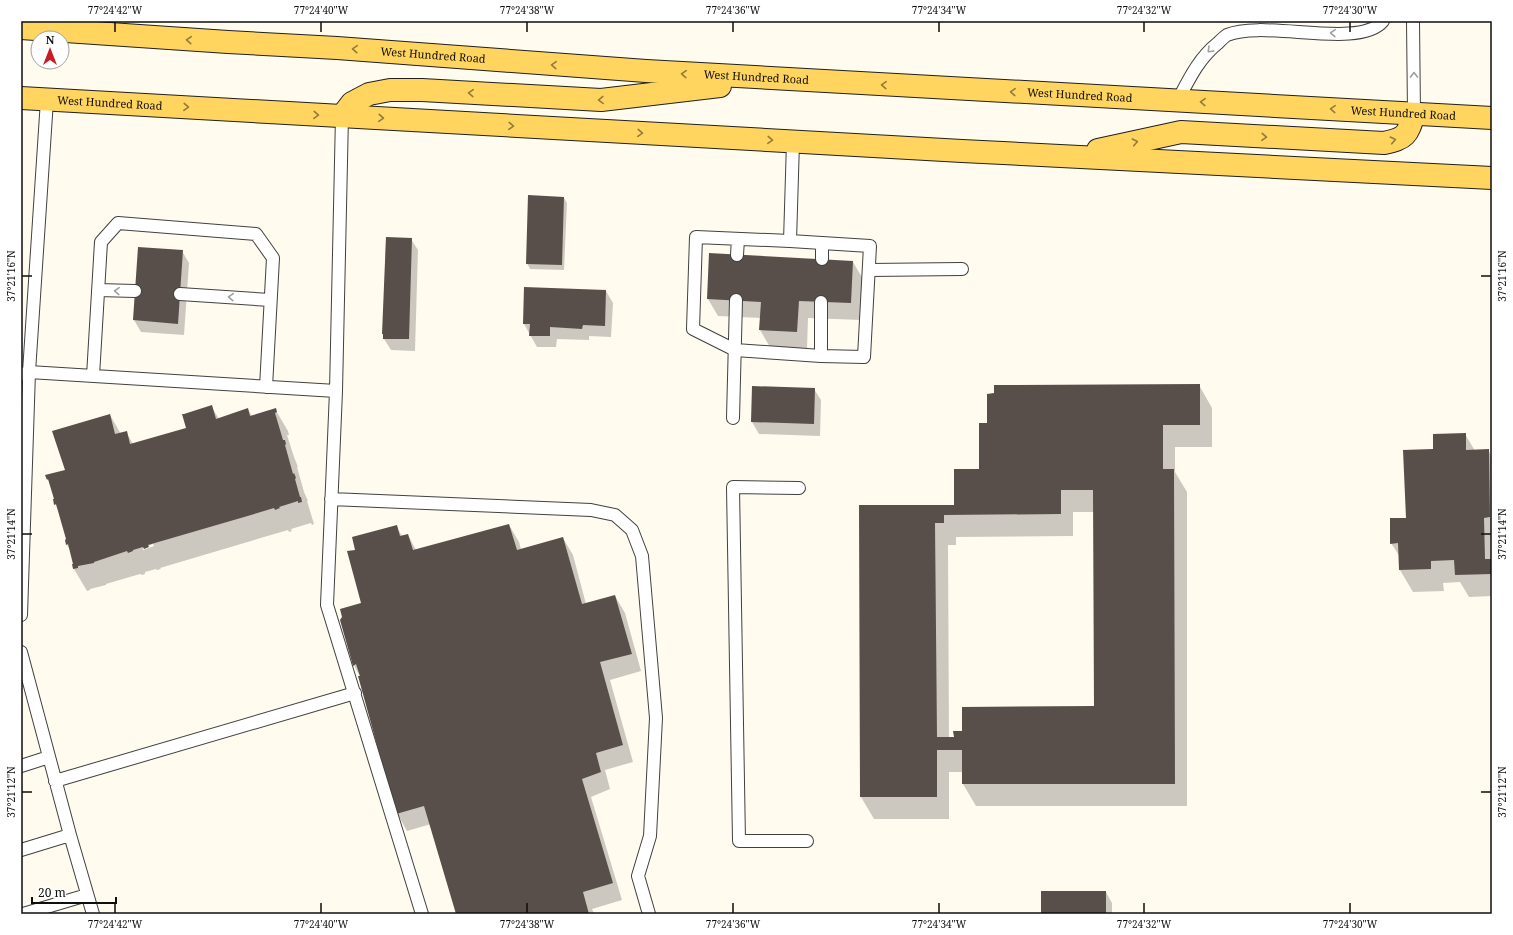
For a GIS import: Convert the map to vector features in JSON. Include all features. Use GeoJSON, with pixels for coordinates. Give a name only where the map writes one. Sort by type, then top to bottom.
{"type":"FeatureCollection","features":[{"type":"Feature","properties":{"kind":"main road","name":"West Hundred Road"},"geometry":{"type":"LineString","coordinates":[[21,28],[337,48],[638,71],[1492,118]]}},
{"type":"Feature","properties":{"kind":"main road"},"geometry":{"type":"LineString","coordinates":[[342,116],[352,103],[368,94],[390,90],[422,90],[601,100],[779,79]]}},
{"type":"Feature","properties":{"kind":"main road","name":"West Hundred Road"},"geometry":{"type":"LineString","coordinates":[[21,98],[793,142],[1492,178]]}},
{"type":"Feature","properties":{"kind":"main road"},"geometry":{"type":"LineString","coordinates":[[1070,156],[1181,132],[1384,142],[1400,139],[1409,130],[1414,114]]}},
{"type":"Feature","properties":{"kind":"lane"},"geometry":{"type":"LineString","coordinates":[[1178,100],[1193,72],[1208,51],[1226,35],[1245,30],[1349,34],[1366,31],[1383,21]]}},
{"type":"Feature","properties":{"kind":"lane"},"geometry":{"type":"LineString","coordinates":[[1413,21],[1414,114]]}},
{"type":"Feature","properties":{"kind":"lane"},"geometry":{"type":"LineString","coordinates":[[21,615],[25,373],[47,100]]}},
{"type":"Feature","properties":{"kind":"lane"},"geometry":{"type":"LineString","coordinates":[[342,116],[336,391],[327,605],[422,914]]}},
{"type":"Feature","properties":{"kind":"lane"},"geometry":{"type":"LineString","coordinates":[[790,241],[793,142]]}},
{"type":"Feature","properties":{"kind":"lane"},"geometry":{"type":"LineString","coordinates":[[92,376],[101,242],[118,223],[256,234],[273,258],[266,387]]}},
{"type":"Feature","properties":{"kind":"lane"},"geometry":{"type":"LineString","coordinates":[[696,237],[790,241],[870,246],[864,357],[821,356],[735,350],[693,329],[696,237]]}},
{"type":"Feature","properties":{"kind":"lane"},"geometry":{"type":"LineString","coordinates":[[737,255],[738,239]]}},
{"type":"Feature","properties":{"kind":"lane"},"geometry":{"type":"LineString","coordinates":[[822,243],[822,259]]}},
{"type":"Feature","properties":{"kind":"lane"},"geometry":{"type":"LineString","coordinates":[[869,270],[962,269]]}},
{"type":"Feature","properties":{"kind":"lane"},"geometry":{"type":"LineString","coordinates":[[98,290],[135,292]]}},
{"type":"Feature","properties":{"kind":"lane"},"geometry":{"type":"LineString","coordinates":[[180,294],[270,300]]}},
{"type":"Feature","properties":{"kind":"lane"},"geometry":{"type":"LineString","coordinates":[[733,418],[736,300]]}},
{"type":"Feature","properties":{"kind":"lane"},"geometry":{"type":"LineString","coordinates":[[821,302],[821,356]]}},
{"type":"Feature","properties":{"kind":"lane"},"geometry":{"type":"LineString","coordinates":[[25,373],[336,391]]}},
{"type":"Feature","properties":{"kind":"lane"},"geometry":{"type":"LineString","coordinates":[[799,488],[733,487],[739,840],[807,841]]}},
{"type":"Feature","properties":{"kind":"lane"},"geometry":{"type":"LineString","coordinates":[[331,499],[591,510],[615,515],[632,530],[642,556],[656,718],[650,836],[638,876],[649,914]]}},
{"type":"Feature","properties":{"kind":"lane"},"geometry":{"type":"LineString","coordinates":[[21,652],[23,668],[93,914]]}},
{"type":"Feature","properties":{"kind":"lane"},"geometry":{"type":"LineString","coordinates":[[55,781],[355,693]]}},
{"type":"Feature","properties":{"kind":"lane"},"geometry":{"type":"LineString","coordinates":[[21,766],[49,756]]}},
{"type":"Feature","properties":{"kind":"lane"},"geometry":{"type":"LineString","coordinates":[[21,850],[70,835]]}},
{"type":"Feature","properties":{"kind":"lane"},"geometry":{"type":"LineString","coordinates":[[23,914],[87,895]]}},
{"type":"Feature","properties":{"kind":"building"},"geometry":{"type":"Polygon","coordinates":[[[528,195],[564,197],[562,265],[526,264],[528,195]]]}},
{"type":"Feature","properties":{"kind":"building"},"geometry":{"type":"Polygon","coordinates":[[[386,237],[412,238],[409,339],[383,339],[386,237]]]}},
{"type":"Feature","properties":{"kind":"building"},"geometry":{"type":"Polygon","coordinates":[[[138,247],[183,250],[178,324],[133,320],[138,247]]]}},
{"type":"Feature","properties":{"kind":"building"},"geometry":{"type":"Polygon","coordinates":[[[709,253],[853,261],[851,303],[799,301],[797,332],[759,330],[761,302],[707,299],[709,253]]]}},
{"type":"Feature","properties":{"kind":"building"},"geometry":{"type":"Polygon","coordinates":[[[524,287],[606,290],[605,326],[583,325],[582,329],[550,327],[550,336],[529,336],[530,324],[523,324],[524,287]]]}},
{"type":"Feature","properties":{"kind":"building"},"geometry":{"type":"Polygon","coordinates":[[[1200,384],[1200,425],[1163,425],[1163,469],[1174,469],[1175,784],[962,784],[962,750],[937,750],[937,797],[860,797],[859,505],[954,505],[954,469],[979,469],[979,423],[987,423],[987,394],[994,393],[994,385],[1200,384]],[[1061,490],[1061,514],[944,515],[944,523],[935,523],[937,737],[954,737],[953,731],[962,731],[962,707],[1094,706],[1093,490],[1061,490]]]}},
{"type":"Feature","properties":{"kind":"building"},"geometry":{"type":"Polygon","coordinates":[[[752,386],[815,388],[814,424],[751,422],[752,386]]]}},
{"type":"Feature","properties":{"kind":"building"},"geometry":{"type":"Polygon","coordinates":[[[212,405],[216,419],[248,408],[250,416],[276,408],[277,412],[275,413],[283,440],[285,440],[285,445],[302,502],[298,503],[298,501],[279,507],[280,508],[275,510],[274,508],[148,545],[149,547],[144,549],[143,547],[128,553],[127,551],[94,563],[78,566],[78,568],[73,569],[68,544],[66,545],[66,539],[56,504],[54,505],[54,499],[48,479],[47,480],[45,475],[65,470],[52,431],[110,414],[115,434],[127,431],[130,444],[186,428],[182,414],[212,405]]]}},
{"type":"Feature","properties":{"kind":"building"},"geometry":{"type":"Polygon","coordinates":[[[1466,433],[1466,450],[1489,449],[1490,517],[1484,518],[1485,559],[1491,559],[1492,574],[1455,575],[1454,560],[1431,561],[1431,569],[1399,570],[1398,543],[1390,544],[1390,518],[1406,518],[1403,450],[1433,449],[1433,434],[1466,433]]]}},
{"type":"Feature","properties":{"kind":"building"},"geometry":{"type":"Polygon","coordinates":[[[509,524],[517,550],[563,537],[582,604],[615,595],[632,654],[600,662],[623,745],[596,753],[601,772],[582,779],[613,883],[583,892],[589,914],[456,914],[424,806],[396,814],[358,676],[360,676],[356,664],[353,666],[340,620],[342,617],[340,609],[361,603],[347,551],[355,550],[352,537],[397,525],[400,536],[408,534],[413,550],[509,524]]]}},
{"type":"Feature","properties":{"kind":"building"},"geometry":{"type":"Polygon","coordinates":[[[1041,891],[1106,891],[1106,914],[1041,914],[1041,891]]]}}]}
